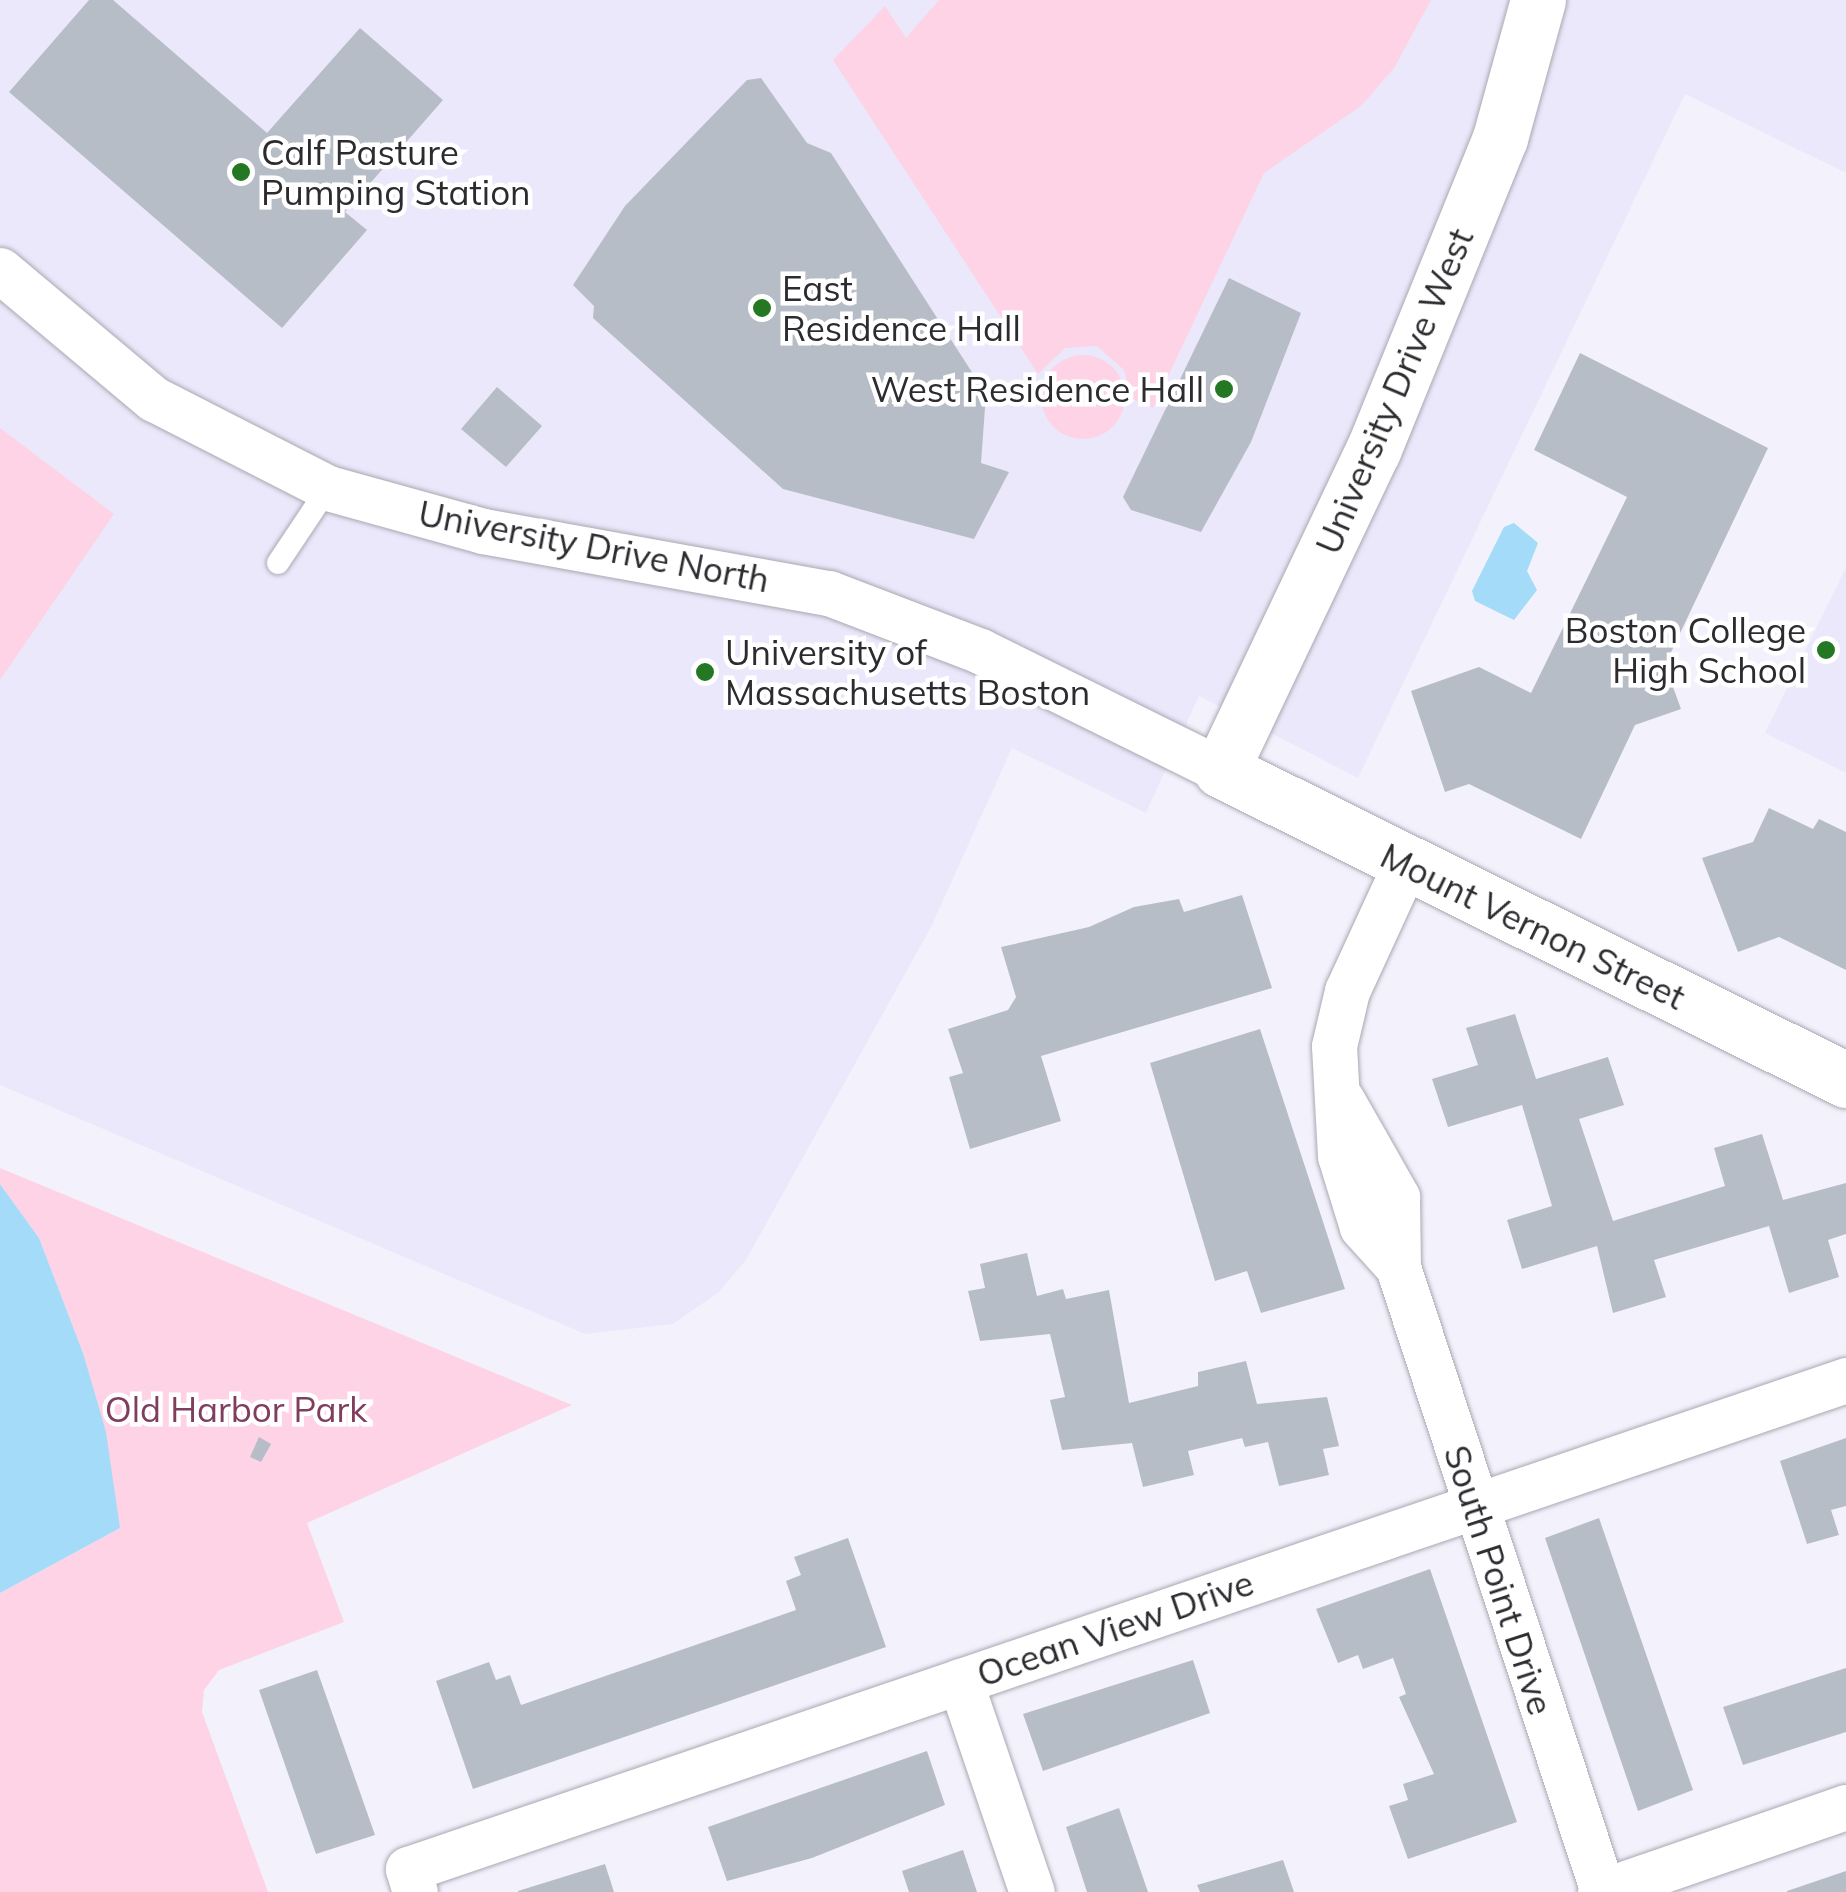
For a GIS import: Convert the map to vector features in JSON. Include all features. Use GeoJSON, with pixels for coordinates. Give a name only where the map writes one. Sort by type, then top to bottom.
{"type":"FeatureCollection","features":[{"type":"Feature","properties":{"kind":"street","name":"University Drive West"},"geometry":{"type":"LineString","coordinates":[[1221,770],[1356,492],[1500,138],[1538,0]]}},
{"type":"Feature","properties":{"kind":"street","name":"University Drive North"},"geometry":{"type":"LineString","coordinates":[[0,270],[154,399],[328,488],[538,542],[829,593],[980,652],[1221,770]]}},
{"type":"Feature","properties":{"kind":"street","name":"Mount Vernon Street"},"geometry":{"type":"LineString","coordinates":[[1221,770],[1846,1080]]}},
{"type":"Feature","properties":{"kind":"street","name":"South Point Drive"},"geometry":{"type":"LineString","coordinates":[[1406,864],[1346,992],[1334,1046],[1342,1100],[1340,1156],[1362,1227],[1398,1266],[1473,1507],[1602,1892]]}},
{"type":"Feature","properties":{"kind":"street","name":"Ocean View Drive"},"geometry":{"type":"LineString","coordinates":[[411,1880],[960,1681],[1846,1380]]}},
{"type":"Feature","properties":{"kind":"street"},"geometry":{"type":"LineString","coordinates":[[960,1681],[1032,1892]]}},
{"type":"Feature","properties":{"kind":"street"},"geometry":{"type":"LineString","coordinates":[[1602,1892],[1846,1807]]}},
{"type":"Feature","properties":{"kind":"lane"},"geometry":{"type":"LineString","coordinates":[[278,562],[328,488]]}},
{"type":"Feature","properties":{"kind":"shaded area","name":"University of Massachusetts Boston"},"geometry":{"type":"Polygon","coordinates":[[[0,0],[1846,0],[1846,173],[1685,94],[1358,778],[1199,696],[1146,813],[1012,748],[931,927],[746,1260],[719,1292],[673,1324],[585,1334],[0,1085],[0,0]]]}},
{"type":"Feature","properties":{"kind":"shaded area","name":"Boston College High School"},"geometry":{"type":"Polygon","coordinates":[[[1846,567],[1846,773],[1765,733],[1846,567]]]}},
{"type":"Feature","properties":{"kind":"green space"},"geometry":{"type":"Polygon","coordinates":[[[939,0],[1431,0],[1394,68],[1361,106],[1264,173],[1153,408],[1132,399],[1124,370],[1097,346],[1065,348],[1038,374],[833,60],[885,6],[906,38],[939,0]]]}},
{"type":"Feature","properties":{"kind":"green space"},"geometry":{"type":"Polygon","coordinates":[[[1083,355],[1099,358],[1113,367],[1122,381],[1122,413],[1113,427],[1099,436],[1083,439],[1067,436],[1053,427],[1044,413],[1041,397],[1044,381],[1053,367],[1067,358],[1083,355]]]}},
{"type":"Feature","properties":{"kind":"green space"},"geometry":{"type":"Polygon","coordinates":[[[0,428],[114,514],[0,680],[0,428]]]}},
{"type":"Feature","properties":{"kind":"green space","name":"Old Harbor Park"},"geometry":{"type":"Polygon","coordinates":[[[0,1168],[572,1405],[307,1523],[344,1622],[219,1670],[204,1690],[202,1712],[268,1892],[0,1892],[0,1593],[120,1528],[83,1353],[39,1238],[0,1184],[0,1168]]]}},
{"type":"Feature","properties":{"kind":"water"},"geometry":{"type":"Polygon","coordinates":[[[1514,523],[1538,543],[1527,571],[1537,590],[1514,620],[1475,601],[1472,591],[1504,527],[1514,523]]]}},
{"type":"Feature","properties":{"kind":"water"},"geometry":{"type":"Polygon","coordinates":[[[0,1184],[39,1238],[83,1353],[106,1432],[120,1528],[0,1593],[0,1184]]]}},
{"type":"Feature","properties":{"kind":"building","name":"Calf Pasture Pumping Station"},"geometry":{"type":"Polygon","coordinates":[[[89,0],[113,0],[267,133],[360,28],[443,100],[345,212],[367,230],[282,328],[9,92],[89,0]]]}},
{"type":"Feature","properties":{"kind":"building","name":"East Residence Hall"},"geometry":{"type":"Polygon","coordinates":[[[761,78],[807,143],[831,153],[986,394],[981,463],[1009,472],[974,539],[783,489],[593,318],[594,306],[573,285],[625,206],[747,80],[761,78]]]}},
{"type":"Feature","properties":{"kind":"building","name":"West Residence Hall"},"geometry":{"type":"Polygon","coordinates":[[[1229,278],[1301,313],[1251,442],[1201,532],[1131,510],[1123,497],[1229,278]]]}},
{"type":"Feature","properties":{"kind":"building"},"geometry":{"type":"Polygon","coordinates":[[[1580,353],[1768,448],[1665,665],[1681,709],[1635,725],[1581,839],[1469,784],[1445,792],[1411,691],[1479,667],[1531,693],[1627,497],[1534,450],[1580,353]]]}},
{"type":"Feature","properties":{"kind":"building"},"geometry":{"type":"Polygon","coordinates":[[[497,387],[542,426],[506,467],[461,429],[497,387]]]}},
{"type":"Feature","properties":{"kind":"building"},"geometry":{"type":"Polygon","coordinates":[[[1769,808],[1813,829],[1819,819],[1846,832],[1846,970],[1779,937],[1738,952],[1702,858],[1753,842],[1769,808]]]}},
{"type":"Feature","properties":{"kind":"building"},"geometry":{"type":"Polygon","coordinates":[[[1242,895],[1272,988],[1041,1056],[1061,1121],[970,1149],[949,1077],[963,1073],[948,1029],[1008,1010],[1016,997],[1001,947],[1089,927],[1134,907],[1179,899],[1184,912],[1242,895]]]}},
{"type":"Feature","properties":{"kind":"building"},"geometry":{"type":"Polygon","coordinates":[[[1515,1014],[1536,1079],[1608,1057],[1624,1105],[1579,1119],[1613,1221],[1725,1186],[1714,1148],[1762,1134],[1783,1200],[1846,1183],[1846,1234],[1828,1240],[1839,1277],[1789,1293],[1769,1226],[1654,1260],[1666,1297],[1613,1313],[1597,1246],[1522,1269],[1507,1220],[1552,1206],[1522,1105],[1448,1127],[1432,1079],[1478,1065],[1466,1028],[1515,1014]]]}},
{"type":"Feature","properties":{"kind":"building"},"geometry":{"type":"Polygon","coordinates":[[[1260,1029],[1345,1289],[1261,1313],[1247,1271],[1215,1281],[1150,1063],[1260,1029]]]}},
{"type":"Feature","properties":{"kind":"building"},"geometry":{"type":"Polygon","coordinates":[[[1027,1253],[1037,1296],[1063,1289],[1066,1299],[1109,1290],[1129,1403],[1198,1386],[1198,1372],[1246,1361],[1257,1404],[1327,1397],[1339,1446],[1323,1449],[1329,1475],[1279,1486],[1268,1442],[1245,1447],[1242,1438],[1188,1451],[1194,1475],[1143,1487],[1132,1443],[1062,1450],[1050,1400],[1065,1397],[1050,1334],[980,1341],[968,1291],[985,1288],[980,1264],[1027,1253]]]}},
{"type":"Feature","properties":{"kind":"building"},"geometry":{"type":"Polygon","coordinates":[[[259,1437],[271,1444],[261,1462],[250,1457],[259,1437]]]}},
{"type":"Feature","properties":{"kind":"building"},"geometry":{"type":"Polygon","coordinates":[[[1846,1438],[1846,1506],[1831,1510],[1839,1535],[1807,1544],[1780,1461],[1846,1438]]]}},
{"type":"Feature","properties":{"kind":"building"},"geometry":{"type":"Polygon","coordinates":[[[1599,1518],[1693,1790],[1638,1811],[1545,1538],[1599,1518]]]}},
{"type":"Feature","properties":{"kind":"building"},"geometry":{"type":"Polygon","coordinates":[[[848,1538],[886,1647],[473,1789],[436,1681],[489,1662],[496,1680],[510,1675],[521,1705],[681,1650],[796,1610],[786,1581],[801,1575],[794,1557],[848,1538]]]}},
{"type":"Feature","properties":{"kind":"building"},"geometry":{"type":"Polygon","coordinates":[[[1430,1569],[1517,1822],[1408,1859],[1389,1806],[1408,1800],[1403,1784],[1434,1774],[1399,1697],[1406,1694],[1393,1658],[1363,1669],[1358,1655],[1338,1663],[1316,1609],[1430,1569]]]}},
{"type":"Feature","properties":{"kind":"building"},"geometry":{"type":"Polygon","coordinates":[[[1193,1660],[1210,1713],[1043,1771],[1023,1714],[1193,1660]]]}},
{"type":"Feature","properties":{"kind":"building"},"geometry":{"type":"Polygon","coordinates":[[[1846,1668],[1846,1732],[1743,1765],[1723,1707],[1846,1668]]]}},
{"type":"Feature","properties":{"kind":"building"},"geometry":{"type":"Polygon","coordinates":[[[317,1670],[375,1835],[316,1854],[259,1690],[317,1670]]]}},
{"type":"Feature","properties":{"kind":"building"},"geometry":{"type":"Polygon","coordinates":[[[927,1751],[945,1805],[812,1858],[727,1881],[708,1827],[927,1751]]]}},
{"type":"Feature","properties":{"kind":"building"},"geometry":{"type":"Polygon","coordinates":[[[1119,1808],[1148,1892],[1087,1892],[1066,1827],[1119,1808]]]}},
{"type":"Feature","properties":{"kind":"building"},"geometry":{"type":"Polygon","coordinates":[[[963,1850],[977,1892],[909,1892],[902,1871],[963,1850]]]}},
{"type":"Feature","properties":{"kind":"building"},"geometry":{"type":"Polygon","coordinates":[[[1283,1860],[1294,1892],[1200,1892],[1197,1885],[1283,1860]]]}},
{"type":"Feature","properties":{"kind":"building"},"geometry":{"type":"Polygon","coordinates":[[[605,1864],[614,1892],[518,1892],[518,1891],[605,1864]]]}},
{"type":"Feature","properties":{"kind":"building"},"geometry":{"type":"Polygon","coordinates":[[[1846,1871],[1846,1892],[1787,1892],[1787,1891],[1846,1871]]]}},
{"type":"Feature","properties":{"kind":"place","name":"Calf Pasture Pumping Station"},"geometry":{"type":"Point","coordinates":[241,172]}},
{"type":"Feature","properties":{"kind":"place","name":"East Residence Hall"},"geometry":{"type":"Point","coordinates":[762,308]}},
{"type":"Feature","properties":{"kind":"place","name":"West Residence Hall"},"geometry":{"type":"Point","coordinates":[1224,389]}},
{"type":"Feature","properties":{"kind":"place","name":"Boston College High School"},"geometry":{"type":"Point","coordinates":[1826,650]}},
{"type":"Feature","properties":{"kind":"place","name":"University of Massachusetts Boston"},"geometry":{"type":"Point","coordinates":[705,672]}}]}
